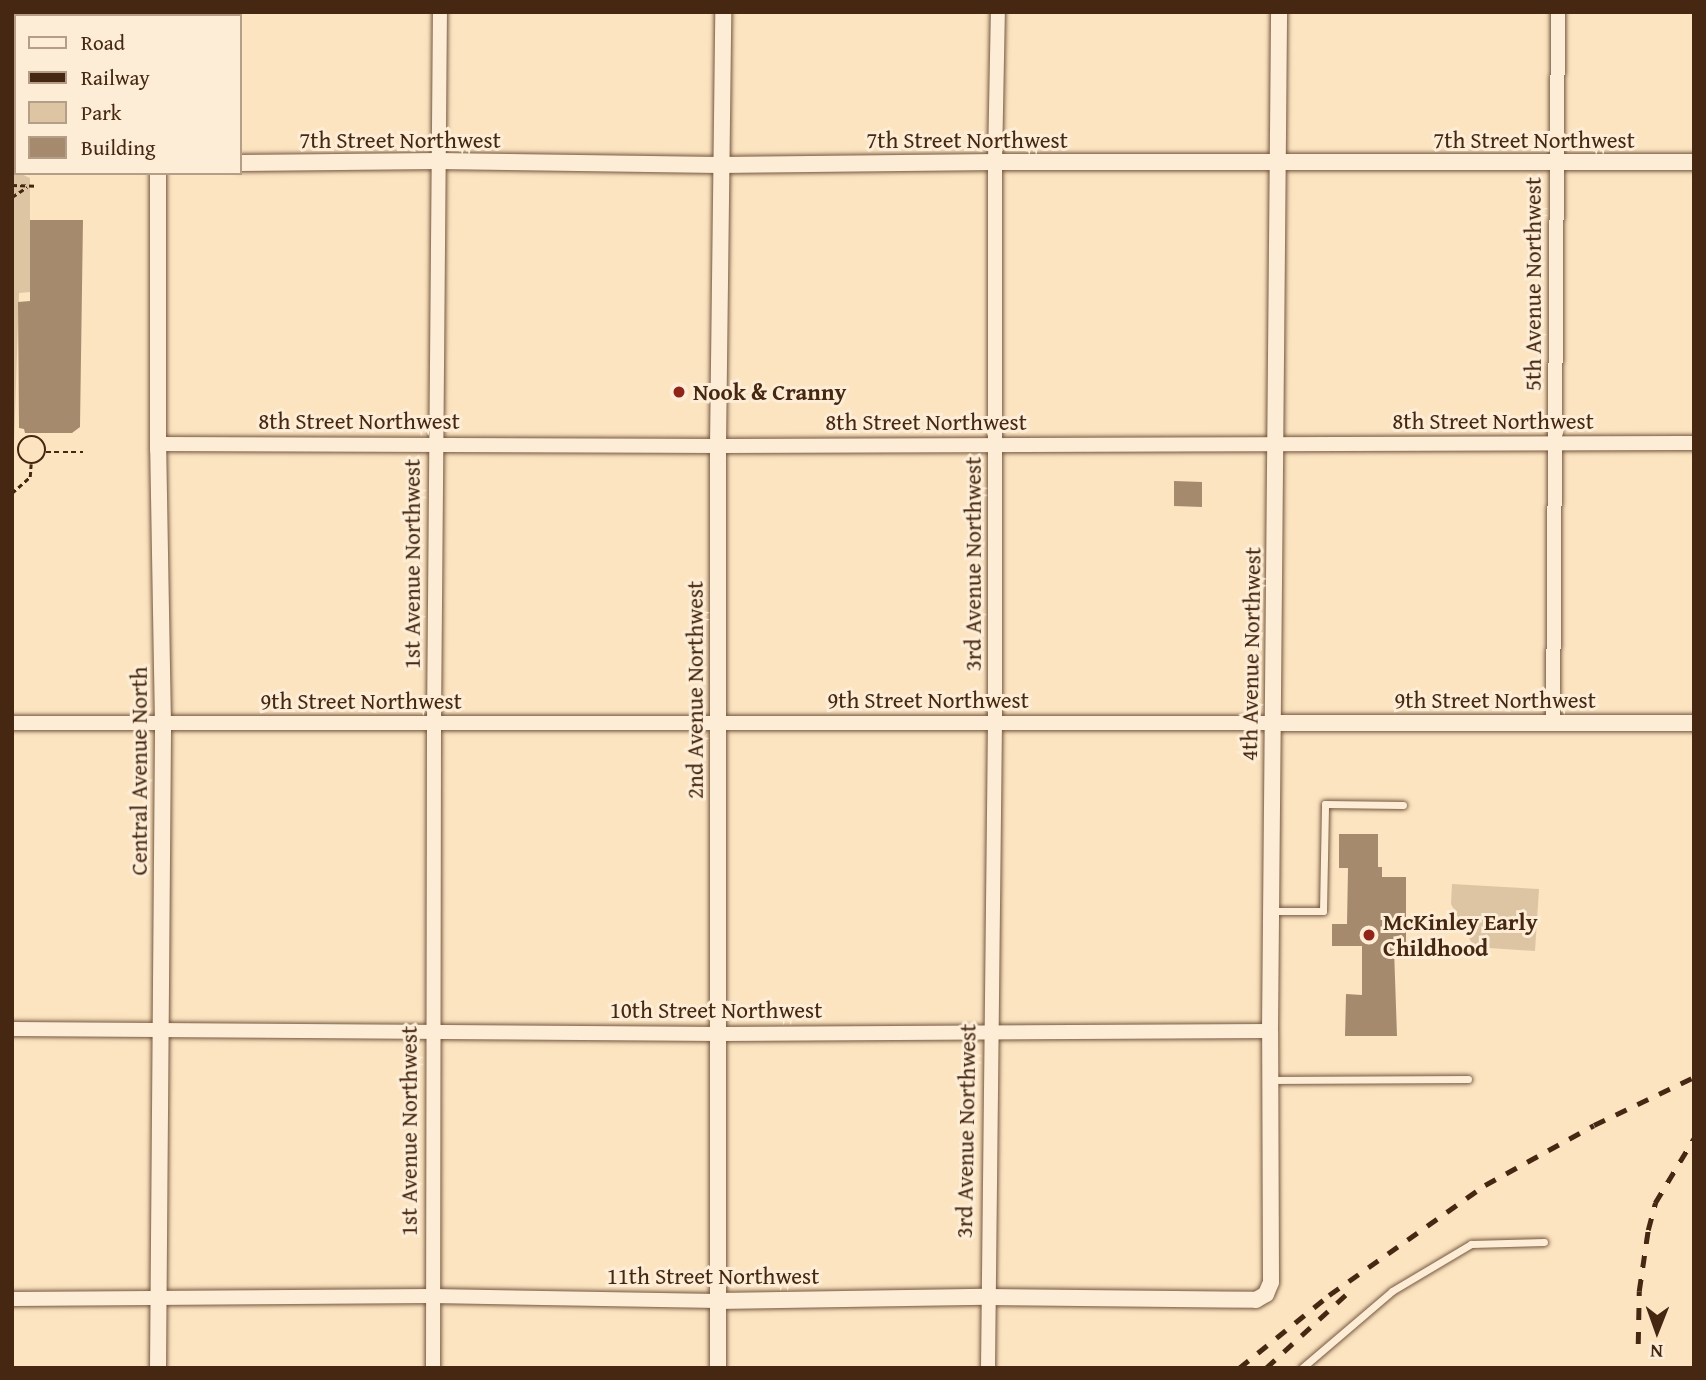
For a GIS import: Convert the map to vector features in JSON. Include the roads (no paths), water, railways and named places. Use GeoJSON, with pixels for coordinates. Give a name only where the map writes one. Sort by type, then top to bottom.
{"type":"FeatureCollection","features":[{"type":"Feature","properties":{"kind":"street","name":"1st Avenue Northwest"},"geometry":{"type":"LineString","coordinates":[[433,1368],[433,723],[440,12]]}},
{"type":"Feature","properties":{"kind":"street","name":"2nd Avenue Northwest"},"geometry":{"type":"LineString","coordinates":[[718,1368],[719,165],[723,12]]}},
{"type":"Feature","properties":{"kind":"street","name":"3rd Avenue Northwest"},"geometry":{"type":"LineString","coordinates":[[988,1368],[986,1297],[995,722],[995,162],[998,12]]}},
{"type":"Feature","properties":{"kind":"street","name":"4th Avenue Northwest"},"geometry":{"type":"LineString","coordinates":[[1266,1294],[1271,1282],[1270,1031],[1279,12]]}},
{"type":"Feature","properties":{"kind":"street","name":"5th Avenue Northwest"},"geometry":{"type":"LineString","coordinates":[[1553,723],[1558,12]]}},
{"type":"Feature","properties":{"kind":"street","name":"7th Street Northwest"},"geometry":{"type":"LineString","coordinates":[[242,163],[438,161],[719,165],[995,162],[1694,162]]}},
{"type":"Feature","properties":{"kind":"street","name":"Central Avenue North"},"geometry":{"type":"LineString","coordinates":[[158,175],[158,444],[163,724],[158,1368]]}},
{"type":"Feature","properties":{"kind":"street","name":"8th Street Northwest"},"geometry":{"type":"LineString","coordinates":[[158,444],[718,446],[1694,443]]}},
{"type":"Feature","properties":{"kind":"street","name":"9th Street Northwest"},"geometry":{"type":"LineString","coordinates":[[12,723],[1694,723]]}},
{"type":"Feature","properties":{"kind":"street","name":"10th Street Northwest"},"geometry":{"type":"LineString","coordinates":[[12,1029],[432,1029],[720,1034],[1270,1031]]}},
{"type":"Feature","properties":{"kind":"street","name":"11th Street Northwest"},"geometry":{"type":"LineString","coordinates":[[12,1300],[432,1296],[718,1301],[986,1297],[1255,1300],[1266,1294]]}},
{"type":"Feature","properties":{"kind":"lane"},"geometry":{"type":"LineString","coordinates":[[1271,911],[1323,911],[1325,804],[1403,806]]}},
{"type":"Feature","properties":{"kind":"lane"},"geometry":{"type":"LineString","coordinates":[[1270,1080],[1468,1079]]}},
{"type":"Feature","properties":{"kind":"lane"},"geometry":{"type":"LineString","coordinates":[[1302,1368],[1392,1291],[1471,1244],[1544,1242]]}},
{"type":"Feature","properties":{"kind":"railway"},"geometry":{"type":"LineString","coordinates":[[1239,1368],[1329,1295],[1485,1185],[1594,1125],[1694,1077]]}},
{"type":"Feature","properties":{"kind":"railway"},"geometry":{"type":"LineString","coordinates":[[1638,1344],[1639,1291],[1655,1203],[1694,1138]]}},
{"type":"Feature","properties":{"kind":"railway"},"geometry":{"type":"LineString","coordinates":[[1266,1368],[1352,1289]]}},
{"type":"Feature","properties":{"kind":"place","name":"Nook & Cranny"},"geometry":{"type":"Point","coordinates":[679,392]}},
{"type":"Feature","properties":{"kind":"place","name":"McKinley Early Childhood"},"geometry":{"type":"Point","coordinates":[1369,935]}}]}
